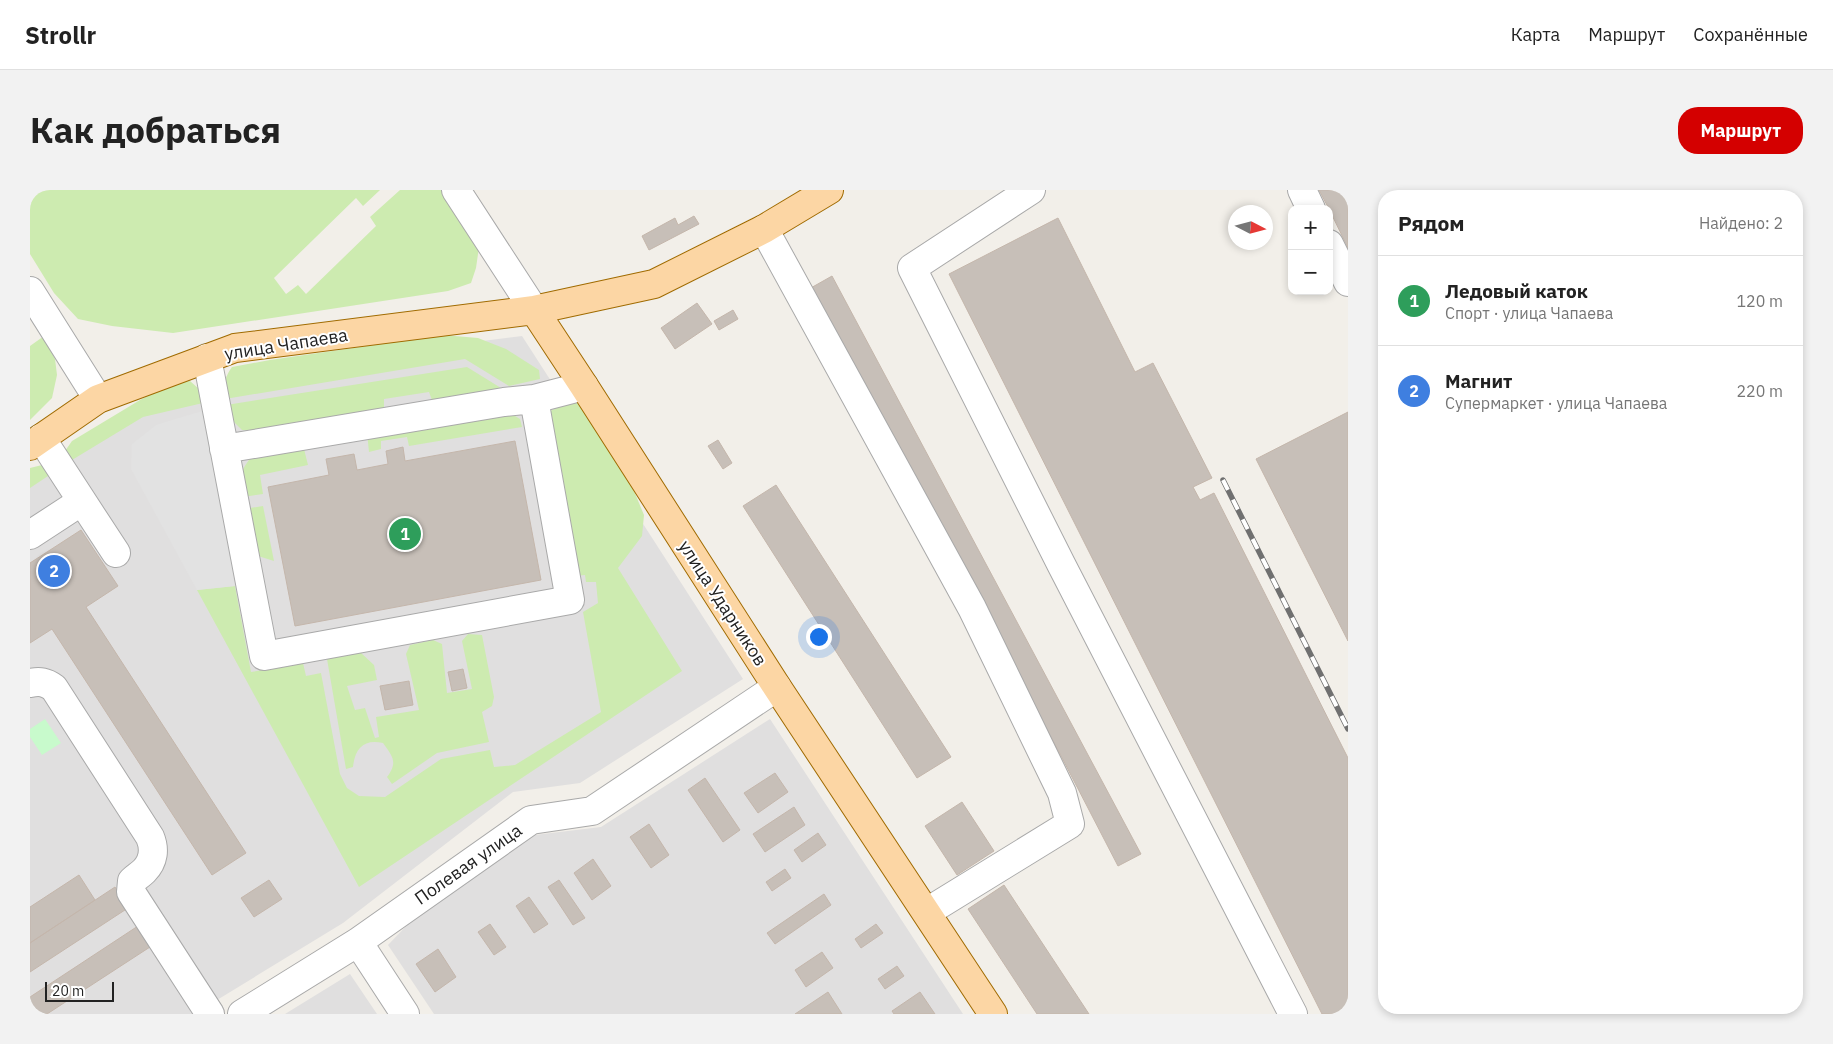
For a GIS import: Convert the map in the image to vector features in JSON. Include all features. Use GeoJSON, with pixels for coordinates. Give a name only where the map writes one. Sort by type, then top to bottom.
{"type":"FeatureCollection","features":[{"type":"Feature","properties":{"kind":"main road","name":"улица Чапаева"},"geometry":{"type":"LineString","coordinates":[[36,442],[98,399],[234,348],[534,310],[654,284],[764,228],[829,190]]}},
{"type":"Feature","properties":{"kind":"main road","name":"улица Ударников"},"geometry":{"type":"LineString","coordinates":[[534,310],[777,687],[993,1014]]}},
{"type":"Feature","properties":{"kind":"street","name":"улица Ударников"},"geometry":{"type":"LineString","coordinates":[[456,190],[534,310]]}},
{"type":"Feature","properties":{"kind":"street"},"geometry":{"type":"LineString","coordinates":[[1031,190],[912,268],[1061,564],[1293,1014]]}},
{"type":"Feature","properties":{"kind":"street"},"geometry":{"type":"LineString","coordinates":[[1302,190],[1309,205]]}},
{"type":"Feature","properties":{"kind":"street"},"geometry":{"type":"LineString","coordinates":[[764,228],[972,608],[1062,793],[1070,824],[927,912]]}},
{"type":"Feature","properties":{"kind":"street"},"geometry":{"type":"LineString","coordinates":[[1332,250],[1348,282]]}},
{"type":"Feature","properties":{"kind":"street"},"geometry":{"type":"LineString","coordinates":[[30,291],[98,399]]}},
{"type":"Feature","properties":{"kind":"street"},"geometry":{"type":"LineString","coordinates":[[207,358],[264,656],[570,600],[534,399]]}},
{"type":"Feature","properties":{"kind":"street"},"geometry":{"type":"LineString","coordinates":[[224,449],[504,402],[534,399],[584,386]]}},
{"type":"Feature","properties":{"kind":"street"},"geometry":{"type":"LineString","coordinates":[[36,442],[82,501],[116,553]]}},
{"type":"Feature","properties":{"kind":"street"},"geometry":{"type":"LineString","coordinates":[[30,535],[82,501]]}},
{"type":"Feature","properties":{"kind":"street"},"geometry":{"type":"LineString","coordinates":[[30,683],[40,681],[54,688],[150,836],[153,844],[151,862],[132,881],[131,892],[210,1014]]}},
{"type":"Feature","properties":{"kind":"street","name":"Полевая улица"},"geometry":{"type":"LineString","coordinates":[[242,1014],[358,942],[530,820],[592,811],[777,687]]}},
{"type":"Feature","properties":{"kind":"street"},"geometry":{"type":"LineString","coordinates":[[358,942],[405,1014]]}},
{"type":"Feature","properties":{"kind":"shaded area"},"geometry":{"type":"Polygon","coordinates":[[[522,336],[743,679],[580,783],[513,792],[343,923],[194,1014],[30,1014],[30,475],[109,420],[241,371],[522,336]]]}},
{"type":"Feature","properties":{"kind":"shaded area"},"geometry":{"type":"Polygon","coordinates":[[[212,408],[235,586],[197,590],[131,469],[132,444],[156,425],[212,408]]]}},
{"type":"Feature","properties":{"kind":"shaded area"},"geometry":{"type":"Polygon","coordinates":[[[770,719],[963,1014],[434,1014],[388,945],[413,919],[535,835],[601,827],[770,719]]]}},
{"type":"Feature","properties":{"kind":"shaded area"},"geometry":{"type":"Polygon","coordinates":[[[350,974],[377,1014],[285,1014],[350,974]]]}},
{"type":"Feature","properties":{"kind":"green space"},"geometry":{"type":"Polygon","coordinates":[[[30,190],[380,190],[363,206],[356,198],[274,278],[286,294],[298,285],[306,294],[376,226],[370,217],[400,190],[441,190],[479,247],[476,268],[471,283],[448,291],[173,333],[112,326],[78,319],[54,293],[30,254],[30,190]]]}},
{"type":"Feature","properties":{"kind":"green space"},"geometry":{"type":"Polygon","coordinates":[[[443,335],[478,338],[506,349],[539,370],[540,379],[509,386],[465,359],[225,399],[225,382],[232,367],[443,335]]]}},
{"type":"Feature","properties":{"kind":"green space"},"geometry":{"type":"Polygon","coordinates":[[[44,336],[55,359],[57,375],[52,398],[30,420],[30,346],[44,336]]]}},
{"type":"Feature","properties":{"kind":"green space"},"geometry":{"type":"Polygon","coordinates":[[[467,367],[501,388],[432,400],[429,392],[384,399],[384,410],[255,431],[242,430],[233,421],[226,405],[467,367]]]}},
{"type":"Feature","properties":{"kind":"green space"},"geometry":{"type":"Polygon","coordinates":[[[190,381],[199,389],[203,403],[143,417],[67,463],[65,451],[72,441],[140,400],[173,383],[190,381]]]}},
{"type":"Feature","properties":{"kind":"green space"},"geometry":{"type":"Polygon","coordinates":[[[577,400],[634,491],[644,515],[642,536],[618,568],[682,671],[359,887],[197,590],[235,586],[251,672],[303,663],[306,676],[321,673],[340,774],[347,788],[359,796],[385,797],[441,759],[490,750],[494,767],[515,765],[601,712],[583,612],[598,603],[596,582],[586,582],[585,575],[576,576],[559,476],[563,476],[545,413],[577,400]]]}},
{"type":"Feature","properties":{"kind":"green space"},"geometry":{"type":"Polygon","coordinates":[[[505,410],[520,419],[522,427],[409,446],[407,437],[381,441],[381,449],[369,452],[367,433],[505,410]]]}},
{"type":"Feature","properties":{"kind":"green space"},"geometry":{"type":"Polygon","coordinates":[[[303,445],[308,465],[260,475],[263,494],[243,497],[241,475],[252,456],[303,445]]]}},
{"type":"Feature","properties":{"kind":"green space"},"geometry":{"type":"Polygon","coordinates":[[[42,465],[51,474],[30,488],[30,468],[42,465]]]}},
{"type":"Feature","properties":{"kind":"green space"},"geometry":{"type":"Polygon","coordinates":[[[263,506],[274,561],[258,556],[244,509],[263,506]]]}},
{"type":"Feature","properties":{"kind":"green space"},"geometry":{"type":"Polygon","coordinates":[[[468,634],[482,635],[494,697],[492,706],[482,712],[489,742],[437,753],[392,784],[387,777],[393,760],[383,743],[371,742],[362,746],[358,750],[353,767],[346,769],[327,659],[360,652],[374,665],[377,680],[347,686],[355,710],[365,708],[375,738],[379,737],[376,717],[419,710],[406,654],[410,645],[433,640],[442,644],[447,693],[472,689],[462,641],[468,634]]]}},
{"type":"Feature","properties":{"kind":"green space"},"geometry":{"type":"Polygon","coordinates":[[[45,719],[61,743],[42,755],[30,737],[30,729],[45,719]]]}},
{"type":"Feature","properties":{"kind":"building"},"geometry":{"type":"Polygon","coordinates":[[[1319,190],[1348,190],[1348,248],[1333,217],[1333,205],[1327,205],[1319,190]]]}},
{"type":"Feature","properties":{"kind":"building"},"geometry":{"type":"Polygon","coordinates":[[[694,216],[699,224],[649,250],[642,236],[675,218],[678,225],[694,216]]]}},
{"type":"Feature","properties":{"kind":"building"},"geometry":{"type":"Polygon","coordinates":[[[1058,218],[1135,372],[1153,363],[1212,478],[1193,487],[1200,500],[1214,493],[1348,758],[1348,1014],[1322,1014],[949,274],[1058,218]]]}},
{"type":"Feature","properties":{"kind":"building"},"geometry":{"type":"Polygon","coordinates":[[[832,276],[1141,854],[1118,866],[1059,752],[809,289],[832,276]]]}},
{"type":"Feature","properties":{"kind":"building"},"geometry":{"type":"Polygon","coordinates":[[[697,303],[712,324],[675,349],[661,328],[697,303]]]}},
{"type":"Feature","properties":{"kind":"building"},"geometry":{"type":"Polygon","coordinates":[[[733,310],[738,319],[719,330],[714,321],[733,310]]]}},
{"type":"Feature","properties":{"kind":"building"},"geometry":{"type":"Polygon","coordinates":[[[1348,412],[1348,641],[1256,459],[1348,412]]]}},
{"type":"Feature","properties":{"kind":"building"},"geometry":{"type":"Polygon","coordinates":[[[718,440],[732,463],[723,469],[708,446],[718,440]]]}},
{"type":"Feature","properties":{"kind":"building"},"geometry":{"type":"Polygon","coordinates":[[[515,441],[541,580],[295,626],[268,487],[329,475],[326,459],[354,454],[357,470],[388,464],[386,451],[403,447],[405,461],[515,441]]]}},
{"type":"Feature","properties":{"kind":"building"},"geometry":{"type":"Polygon","coordinates":[[[776,485],[951,757],[917,778],[743,506],[776,485]]]}},
{"type":"Feature","properties":{"kind":"building"},"geometry":{"type":"Polygon","coordinates":[[[81,530],[118,586],[86,607],[246,853],[212,875],[52,629],[30,643],[30,563],[81,530]]]}},
{"type":"Feature","properties":{"kind":"building"},"geometry":{"type":"Polygon","coordinates":[[[463,669],[467,688],[452,691],[448,672],[463,669]]]}},
{"type":"Feature","properties":{"kind":"building"},"geometry":{"type":"Polygon","coordinates":[[[409,681],[413,705],[385,710],[380,686],[409,681]]]}},
{"type":"Feature","properties":{"kind":"building"},"geometry":{"type":"Polygon","coordinates":[[[775,773],[788,792],[758,813],[744,793],[775,773]]]}},
{"type":"Feature","properties":{"kind":"building"},"geometry":{"type":"Polygon","coordinates":[[[705,778],[740,830],[723,842],[688,790],[705,778]]]}},
{"type":"Feature","properties":{"kind":"building"},"geometry":{"type":"Polygon","coordinates":[[[962,802],[994,851],[957,875],[925,826],[962,802]]]}},
{"type":"Feature","properties":{"kind":"building"},"geometry":{"type":"Polygon","coordinates":[[[794,807],[805,825],[765,852],[753,834],[794,807]]]}},
{"type":"Feature","properties":{"kind":"building"},"geometry":{"type":"Polygon","coordinates":[[[649,824],[669,855],[651,868],[630,837],[649,824]]]}},
{"type":"Feature","properties":{"kind":"building"},"geometry":{"type":"Polygon","coordinates":[[[818,833],[826,845],[802,862],[794,850],[818,833]]]}},
{"type":"Feature","properties":{"kind":"building"},"geometry":{"type":"Polygon","coordinates":[[[593,859],[611,886],[592,900],[574,873],[593,859]]]}},
{"type":"Feature","properties":{"kind":"building"},"geometry":{"type":"Polygon","coordinates":[[[785,869],[791,878],[772,891],[766,882],[785,869]]]}},
{"type":"Feature","properties":{"kind":"building"},"geometry":{"type":"Polygon","coordinates":[[[79,875],[95,900],[30,943],[30,907],[79,875]]]}},
{"type":"Feature","properties":{"kind":"building"},"geometry":{"type":"Polygon","coordinates":[[[269,880],[282,899],[254,917],[241,898],[269,880]]]}},
{"type":"Feature","properties":{"kind":"building"},"geometry":{"type":"Polygon","coordinates":[[[559,880],[585,918],[573,925],[548,887],[559,880]]]}},
{"type":"Feature","properties":{"kind":"building"},"geometry":{"type":"Polygon","coordinates":[[[1004,885],[1089,1014],[1037,1014],[968,909],[1004,885]]]}},
{"type":"Feature","properties":{"kind":"building"},"geometry":{"type":"Polygon","coordinates":[[[115,887],[128,908],[30,972],[30,943],[115,887]]]}},
{"type":"Feature","properties":{"kind":"building"},"geometry":{"type":"Polygon","coordinates":[[[824,894],[831,905],[775,944],[767,933],[824,894]]]}},
{"type":"Feature","properties":{"kind":"building"},"geometry":{"type":"Polygon","coordinates":[[[529,897],[548,924],[534,933],[516,906],[529,897]]]}},
{"type":"Feature","properties":{"kind":"building"},"geometry":{"type":"Polygon","coordinates":[[[490,924],[506,947],[494,955],[478,932],[490,924]]]}},
{"type":"Feature","properties":{"kind":"building"},"geometry":{"type":"Polygon","coordinates":[[[876,924],[883,933],[861,948],[855,939],[876,924]]]}},
{"type":"Feature","properties":{"kind":"building"},"geometry":{"type":"Polygon","coordinates":[[[138,926],[150,947],[47,1014],[30,1014],[30,997],[138,926]]]}},
{"type":"Feature","properties":{"kind":"building"},"geometry":{"type":"Polygon","coordinates":[[[438,949],[456,977],[435,992],[416,964],[438,949]]]}},
{"type":"Feature","properties":{"kind":"building"},"geometry":{"type":"Polygon","coordinates":[[[822,952],[833,968],[806,987],[795,970],[822,952]]]}},
{"type":"Feature","properties":{"kind":"building"},"geometry":{"type":"Polygon","coordinates":[[[897,966],[904,976],[885,989],[878,979],[897,966]]]}},
{"type":"Feature","properties":{"kind":"building"},"geometry":{"type":"Polygon","coordinates":[[[828,992],[842,1014],[795,1014],[828,992]]]}},
{"type":"Feature","properties":{"kind":"building"},"geometry":{"type":"Polygon","coordinates":[[[920,992],[935,1014],[894,1014],[892,1011],[920,992]]]}},
{"type":"Feature","properties":{"kind":"railway"},"geometry":{"type":"LineString","coordinates":[[1223,480],[1348,729]]}},
{"type":"Feature","properties":{"kind":"place","name":"Ледовый каток"},"geometry":{"type":"Point","coordinates":[405,534]}},
{"type":"Feature","properties":{"kind":"place","name":"Магнит"},"geometry":{"type":"Point","coordinates":[54,571]}}]}
